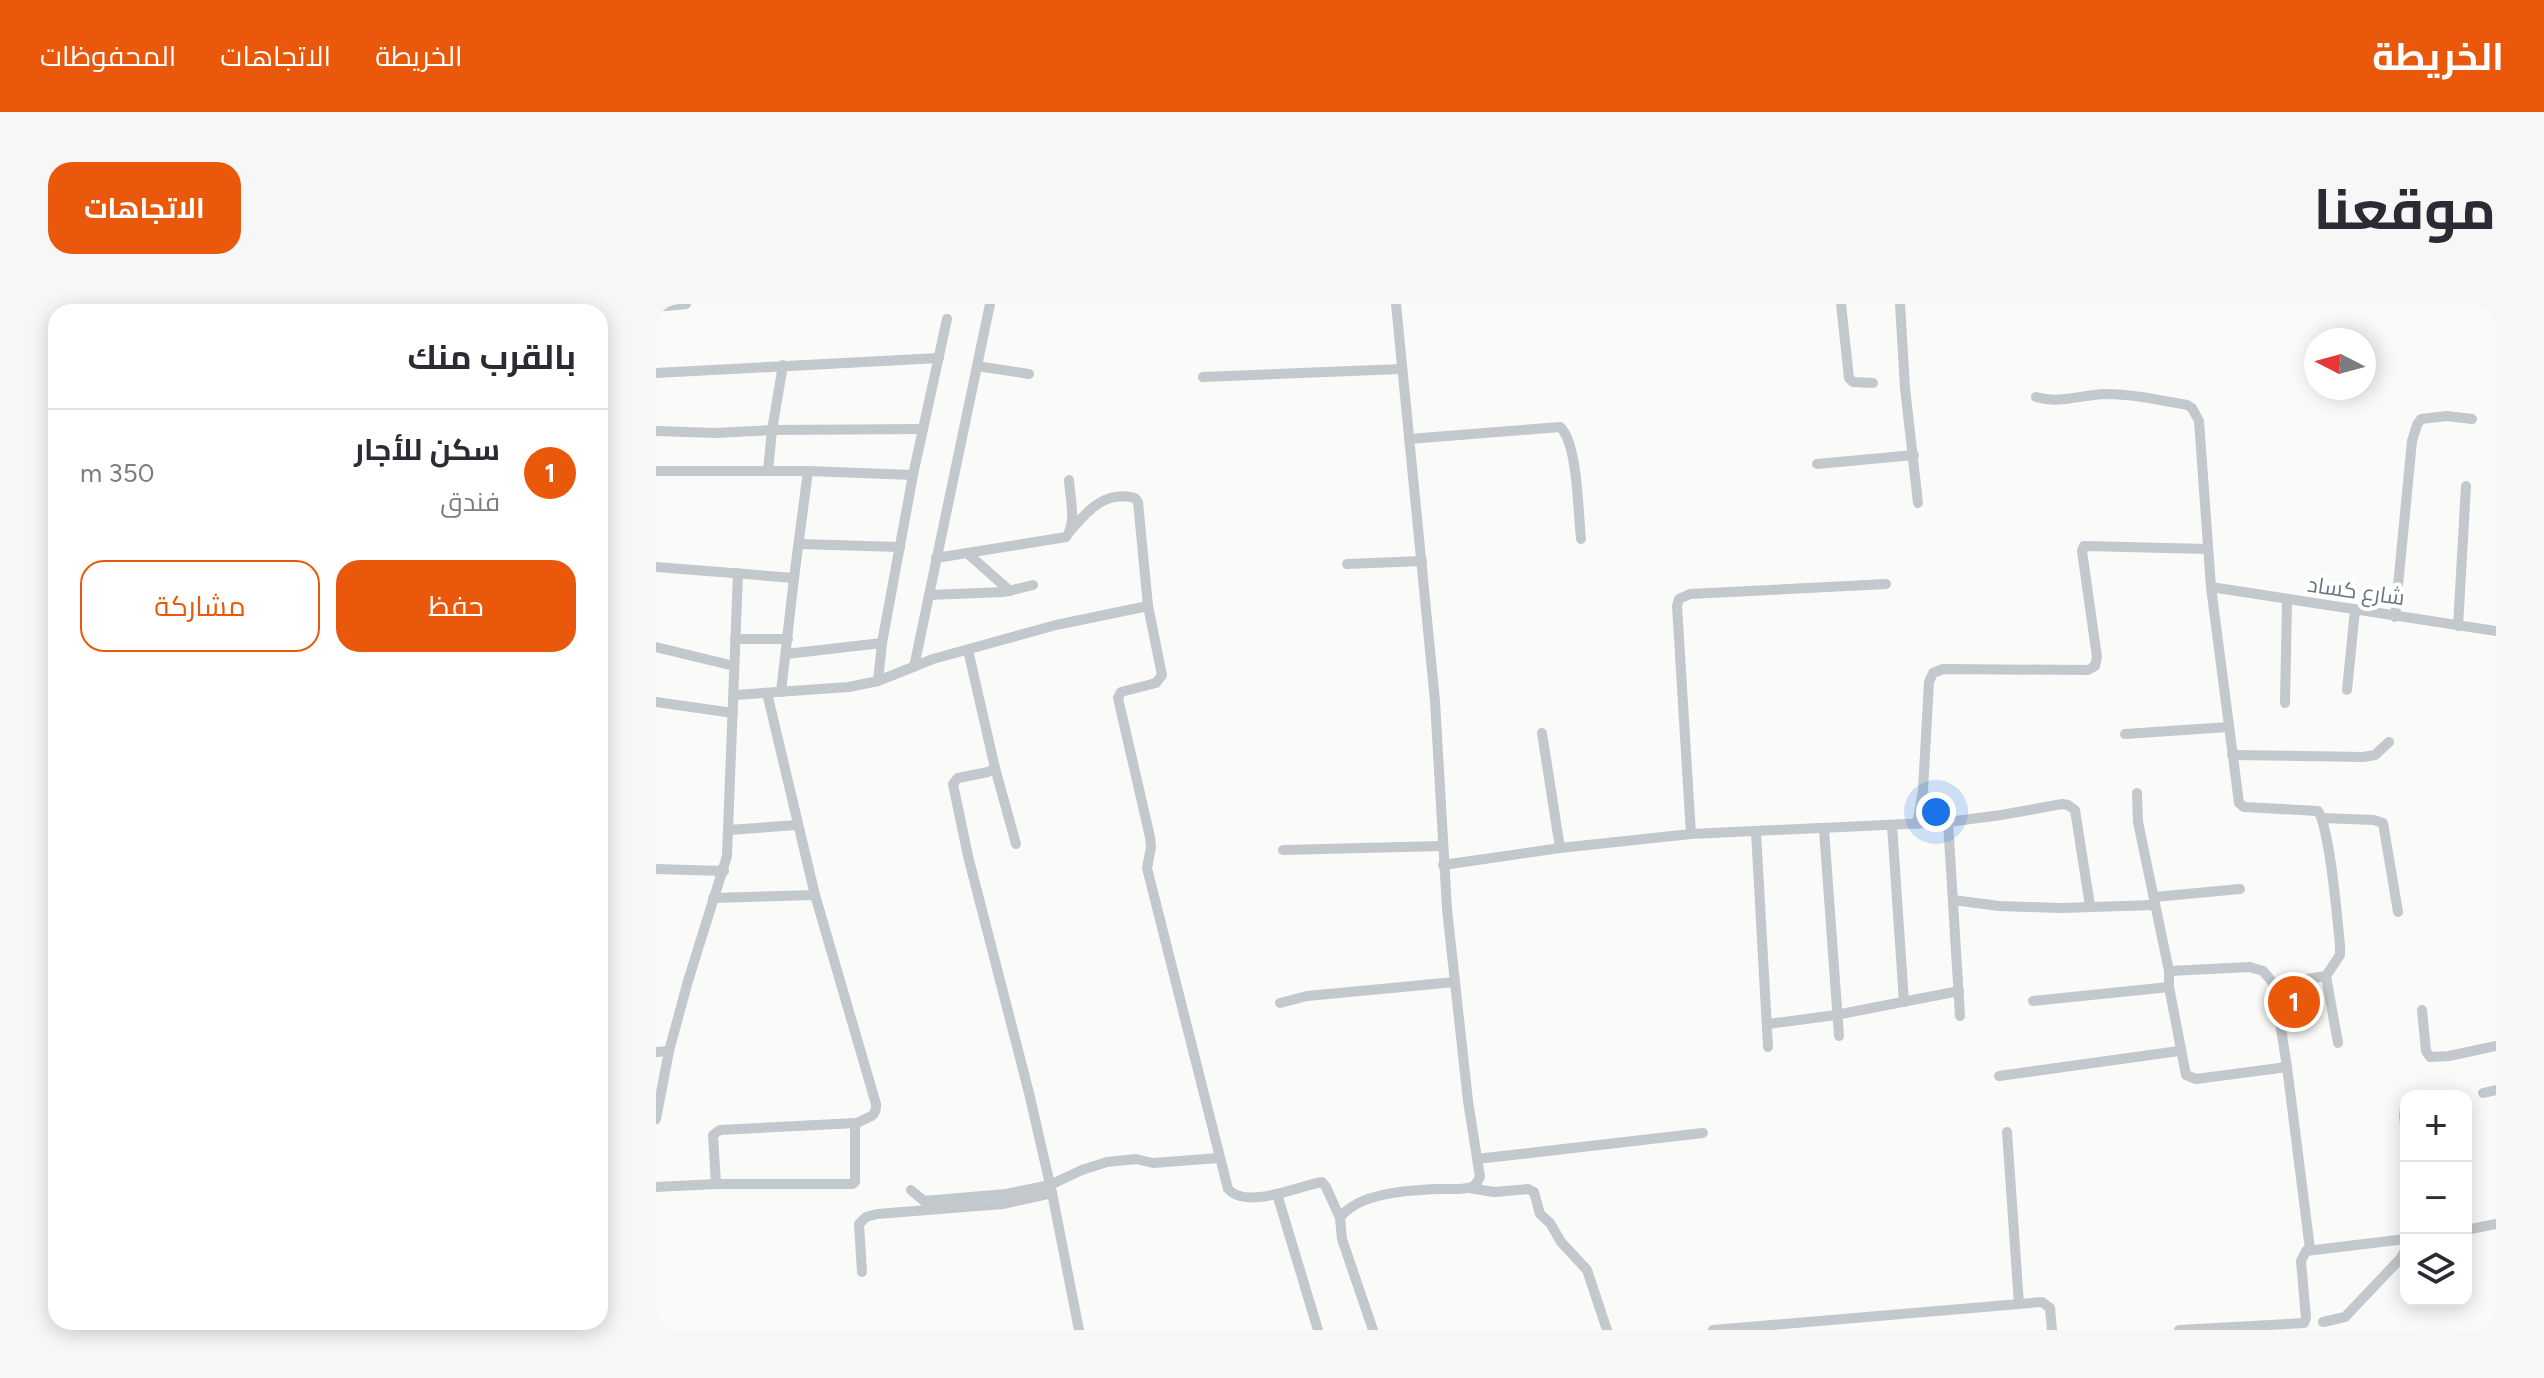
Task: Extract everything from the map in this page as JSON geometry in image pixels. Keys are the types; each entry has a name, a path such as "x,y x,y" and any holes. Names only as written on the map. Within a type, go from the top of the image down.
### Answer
{"street":[{"path":"656,307 686,304"},
{"path":"914,667 990,304"},
{"path":"1396,304 1435,701 1443,865 1468,1101 1480,1177 1469,1188"},
{"path":"1841,304 1849,378 1853,382 1873,383"},
{"path":"1900,304 1905,388 1918,503"},
{"path":"878,681 882,643 913,475 947,319"},
{"path":"656,373 939,358"},
{"path":"768,471 783,365"},
{"path":"977,366 1029,374"},
{"path":"1203,377 1401,369"},
{"path":"2036,397 2050,401 2108,394 2181,404 2192,408 2199,421 2211,587 2237,794 2242,806 2314,810 2319,811 2322,818 2340,945 2340,955 2326,976 2338,1043"},
{"path":"2395,617 2412,441 2417,425 2421,419 2447,416 2472,419"},
{"path":"1409,439 1560,427 1566,435 1573,459 1581,539"},
{"path":"656,431 715,433 923,429"},
{"path":"1817,464 1914,455"},
{"path":"656,471 913,475"},
{"path":"781,692 808,471"},
{"path":"1069,480 1071,530"},
{"path":"2458,626 2466,486"},
{"path":"936,558 1060,539 1068,535 1102,500 1120,495 1135,498 1139,509 1148,606 1161,678 1152,685 1121,692 1118,698 1150,837 1147,868 1219,1158 1232,1193 1247,1196 1277,1194 1323,1182 1340,1218 1342,1239 1373,1330"},
{"path":"799,544 900,547"},
{"path":"1917,824 1923,790 1929,682 1933,673 1943,669 2088,670 2095,666 2097,657 2082,551 2084,546 2208,549"},
{"path":"967,553 1010,591"},
{"path":"1347,564 1422,561"},
{"path":"656,567 794,578"},
{"path":"656,1119 669,1051 713,898 724,871 729,830 738,573"},
{"path":"1691,834 1679,599 1690,594 1886,584"},
{"path":"929,595 970,595 1033,585"},
{"name":"شارع كساد","path":"2211,587 2496,631"},
{"path":"2285,703 2287,601"},
{"path":"734,695 829,691 878,681 968,650 1056,625 1148,606"},
{"path":"2347,690 2355,610"},
{"path":"735,639 788,639"},
{"path":"786,654 882,643"},
{"path":"656,647 734,666"},
{"path":"968,650 1016,844"},
{"path":"716,1184 713,1135 720,1130 856,1123 874,1115 876,1104 815,895 767,693"},
{"path":"656,702 733,713"},
{"path":"2125,734 2228,727"},
{"path":"1542,733 1560,848"},
{"path":"2232,755 2363,757 2375,755 2389,742"},
{"path":"995,768 958,778 953,784 968,856 1029,1093 1079,1330"},
{"path":"2137,793 2138,822 2169,971 2179,1051 2186,1075 2196,1079 2287,1067"},
{"path":"1443,865 1691,834 1948,822 2055,804 2072,807 2077,818 2090,906"},
{"path":"2322,818 2383,823 2398,912"},
{"path":"1948,822 1960,1016"},
{"path":"729,830 797,825"},
{"path":"1892,825 1904,1002"},
{"path":"1824,829 1839,1036"},
{"path":"1756,832 1768,1047"},
{"path":"1283,850 1442,846"},
{"path":"656,869 724,871"},
{"path":"1953,900 2060,908 2154,901 2240,889"},
{"path":"713,898 815,895"},
{"path":"2169,971 2215,967 2259,968 2274,984 2310,1249"},
{"path":"2274,984 2326,976"},
{"path":"1280,1003 1307,996 1455,982"},
{"path":"2033,1001 2169,987"},
{"path":"1768,1024 1836,1015 1959,991"},
{"path":"2422,1010 2426,1051 2430,1057 2496,1046"},
{"path":"656,1052 669,1051"},
{"path":"1999,1076 2179,1051"},
{"path":"2483,1093 2496,1090"},
{"path":"656,1187 852,1184 857,1172 856,1123"},
{"path":"2007,1132 2019,1304"},
{"path":"1477,1159 1703,1133"},
{"path":"862,1272 859,1224 866,1217 888,1212 1003,1204 1051,1189 1082,1170 1107,1162 1136,1159 1153,1163 1219,1158"},
{"path":"1340,1218 1355,1205 1414,1190 1469,1188 1494,1192 1523,1189 1534,1192 1540,1214 1587,1270 1607,1330"},
{"path":"911,1190 920,1199 929,1201 1051,1189"},
{"path":"1277,1194 1318,1330"},
{"path":"2472,1229 2496,1224"},
{"path":"2179,1330 2306,1322 2302,1255 2310,1249 2400,1240"},
{"path":"2323,1322 2345,1317 2400,1259"},
{"path":"1713,1330 2042,1302 2048,1305 2051,1312 2052,1330"},
{"path":"1895,1315 1897,1330"}],"place":[{"name":"سكن للأجار","path":"2294,1002"}]}
